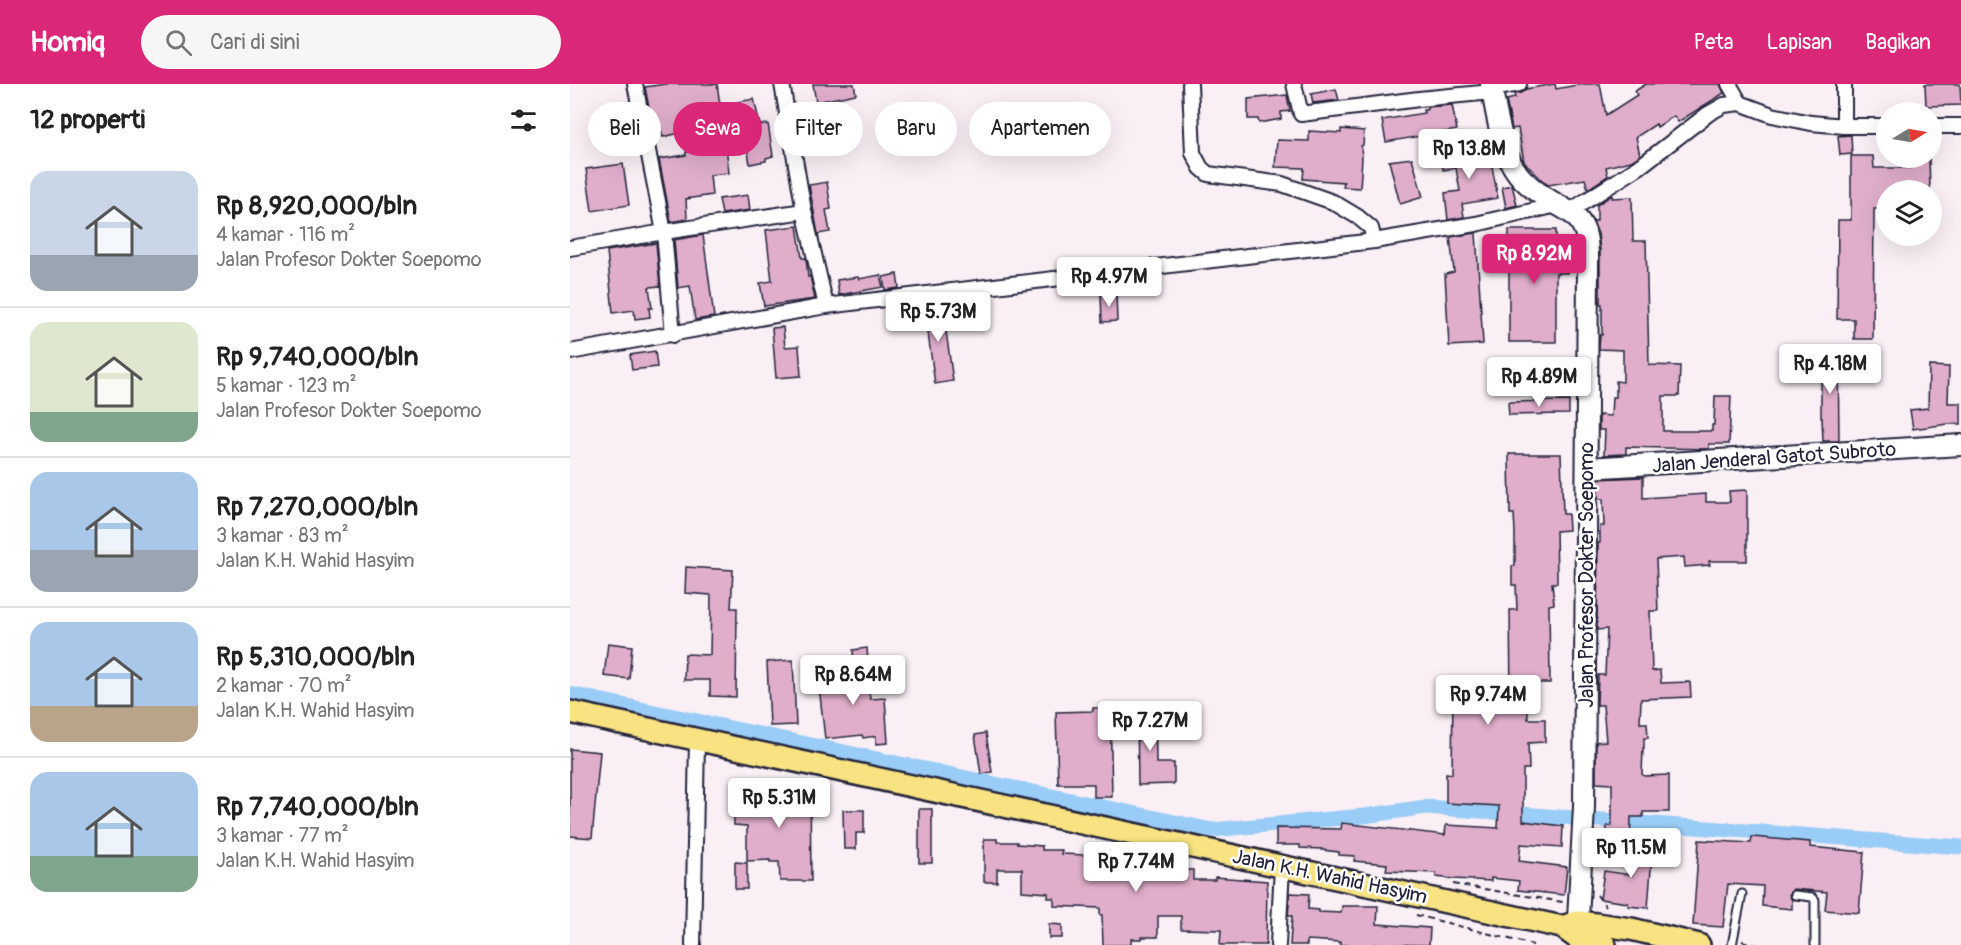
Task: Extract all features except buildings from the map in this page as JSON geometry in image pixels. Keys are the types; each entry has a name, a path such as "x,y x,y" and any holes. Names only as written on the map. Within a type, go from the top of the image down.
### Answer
{"main road":[{"name":"Jalan Profesor Dokter Soepomo","path":"1492,88 1504,147 1515,171 1529,184 1564,208 1582,225 1587,238 1584,807 1573,933"},
{"name":"Jalan Jenderal Gatot Subroto","path":"1587,468 1961,445"},
{"name":"Jalan K.H. Wahid Hasyim","path":"570,712 1282,866 1573,933"},
{"path":"1573,933 1631,929 1699,945"},
{"path":"1573,933 1605,945"}],"street":[{"path":"635,84 664,232 673,334"},
{"path":"782,84 804,211 826,306"},
{"path":"1190,84 1193,153 1201,168 1208,174 1282,184 1334,202 1371,228 1374,241"},
{"path":"1294,84 1301,114 1519,84"},
{"path":"1416,84 1419,99"},
{"path":"1729,84 1740,103"},
{"path":"1844,84 1844,126"},
{"path":"570,352 826,306 1374,241 1564,208 1639,167 1708,114 1724,105 1740,103 1772,116 1844,126 1876,126"},
{"path":"1942,126 1961,126"},
{"path":"570,248 804,211"},
{"path":"693,945 697,741"},
{"path":"1278,945 1282,866"}],"lane":[{"path":"1732,945 1742,894"},
{"path":"1794,895 1812,897 1815,900 1815,945"}],"waterway":[{"path":"570,694 1212,830 1364,816 1426,807 1961,847"}]}
